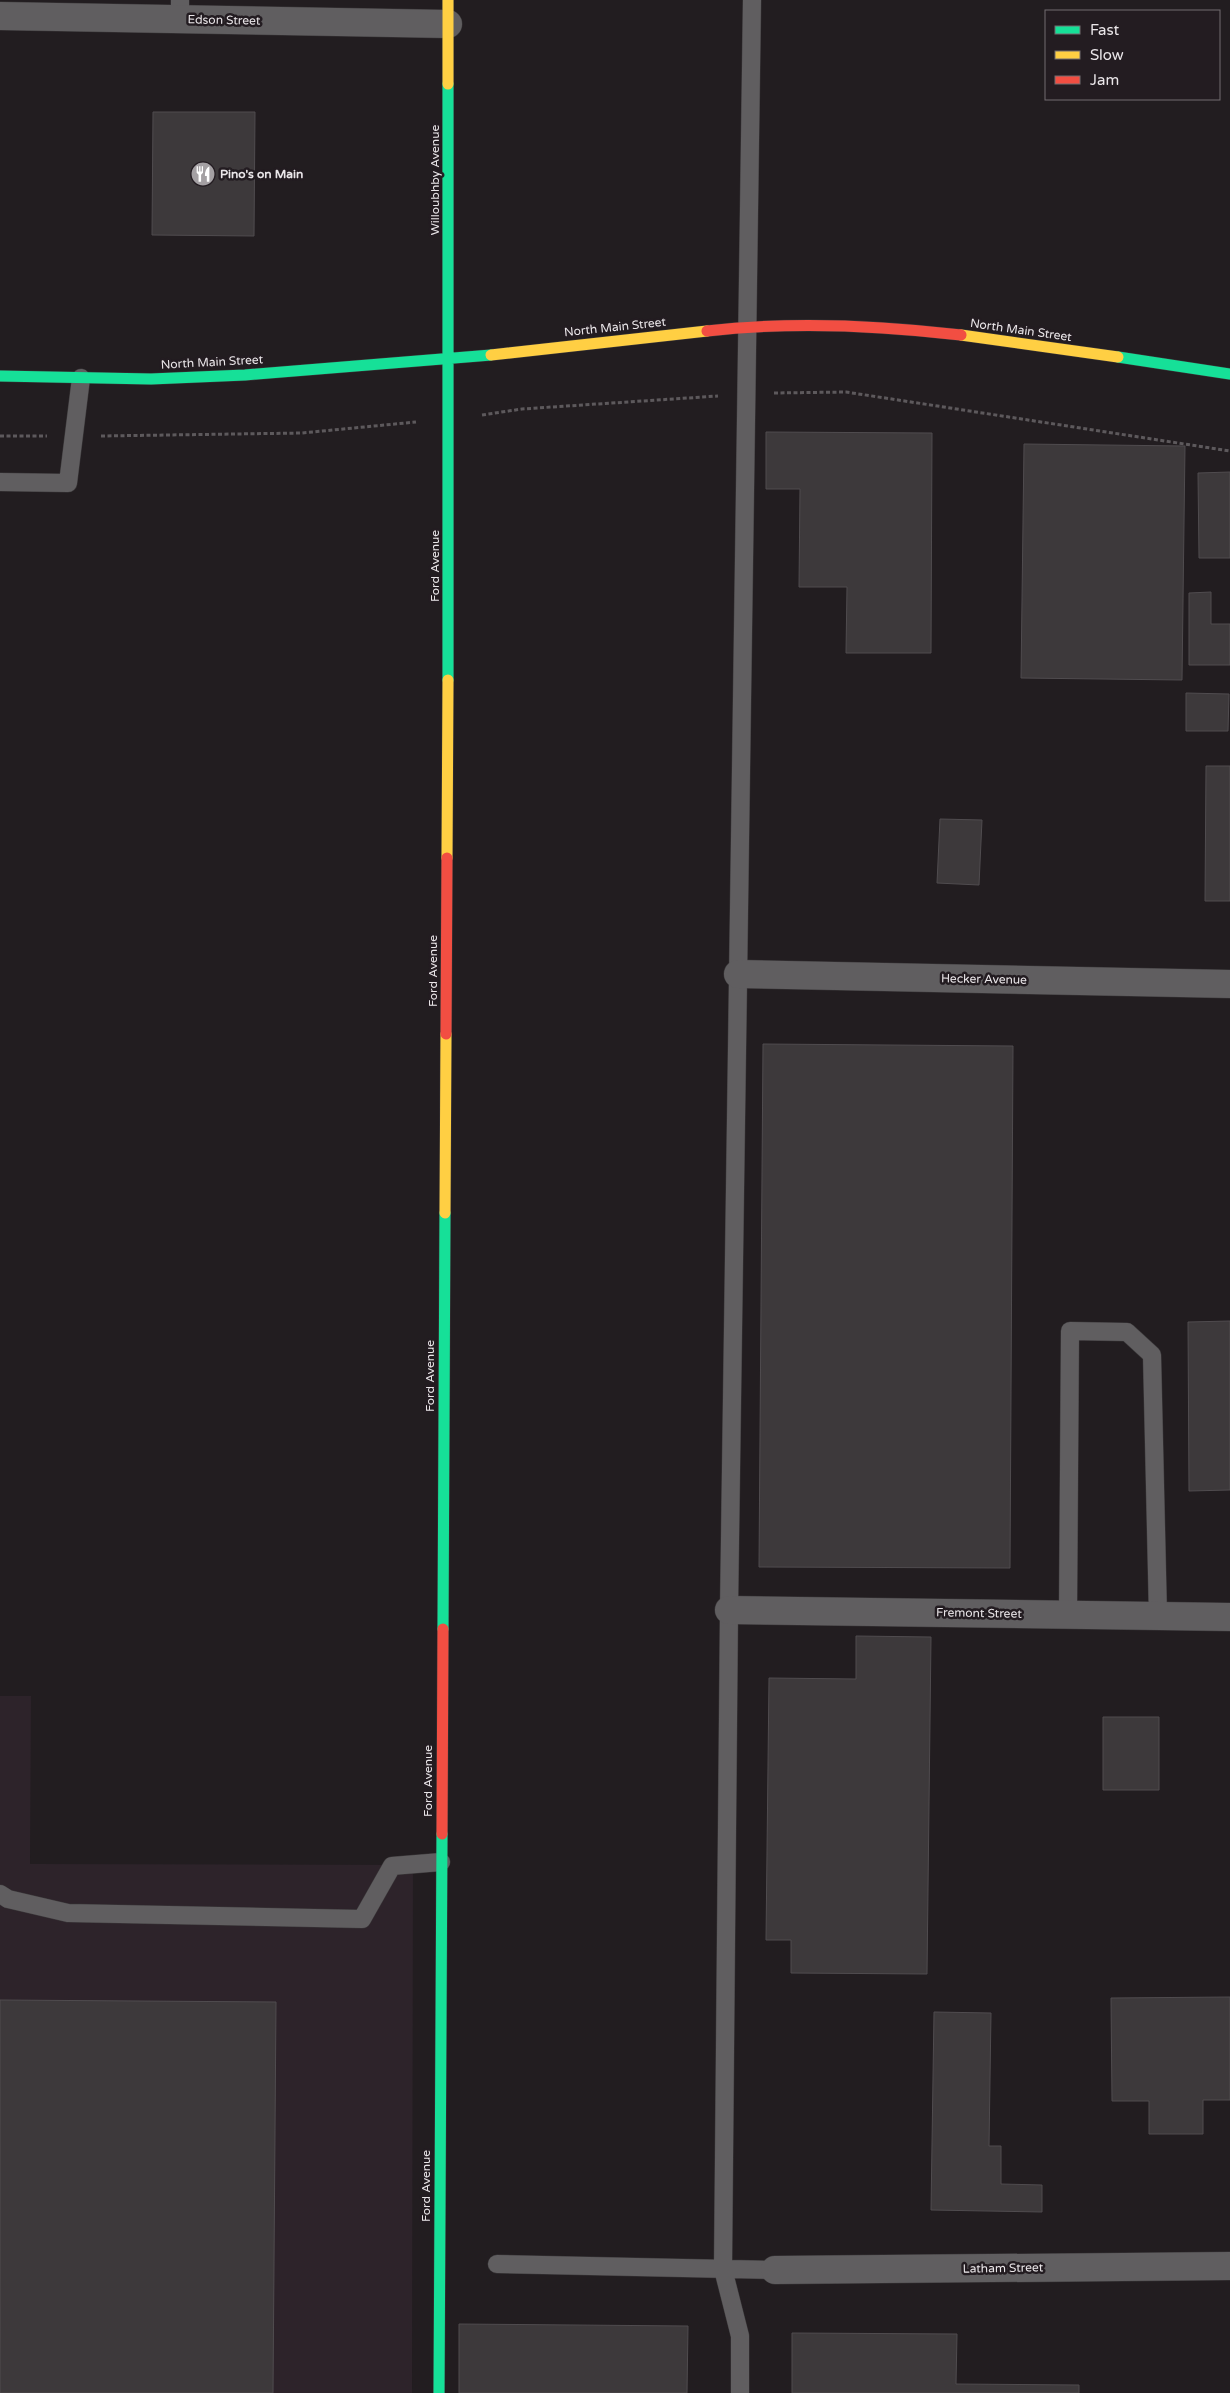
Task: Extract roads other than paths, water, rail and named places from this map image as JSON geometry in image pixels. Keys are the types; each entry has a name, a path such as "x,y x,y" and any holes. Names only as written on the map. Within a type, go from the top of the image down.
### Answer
{"street":[{"name":"Edson Street","path":"0,16 180,10 448,12"},
{"name":"Willoubhby Avenue","path":"448,12 450,360"},
{"name":"North Main Street","path":"0,376 151,379 236,375 450,360 749,326 795,323 924,331 1230,374"},
{"name":"Ford Avenue","path":"438,2393 450,360"},
{"name":"Hecker Avenue","path":"738,974 1230,984"},
{"name":"Fremont Street","path":"729,1610 1230,1617"},
{"name":"Latham Street","path":"775,2270 1230,2266"}],"lane":[{"path":"740,2393 740,2336 724,2269 729,1610 749,326 752,0"},
{"path":"0,482 68,483 80,378"},
{"path":"1068,1614 1070,1331 1126,1332 1152,1355 1158,1616"},
{"path":"0,1894 8,1899 68,1912 362,1919 392,1866 441,1862"},
{"path":"497,2264 775,2270"}],"place":[{"name":"Pino's on Main","path":"203,174"}]}
